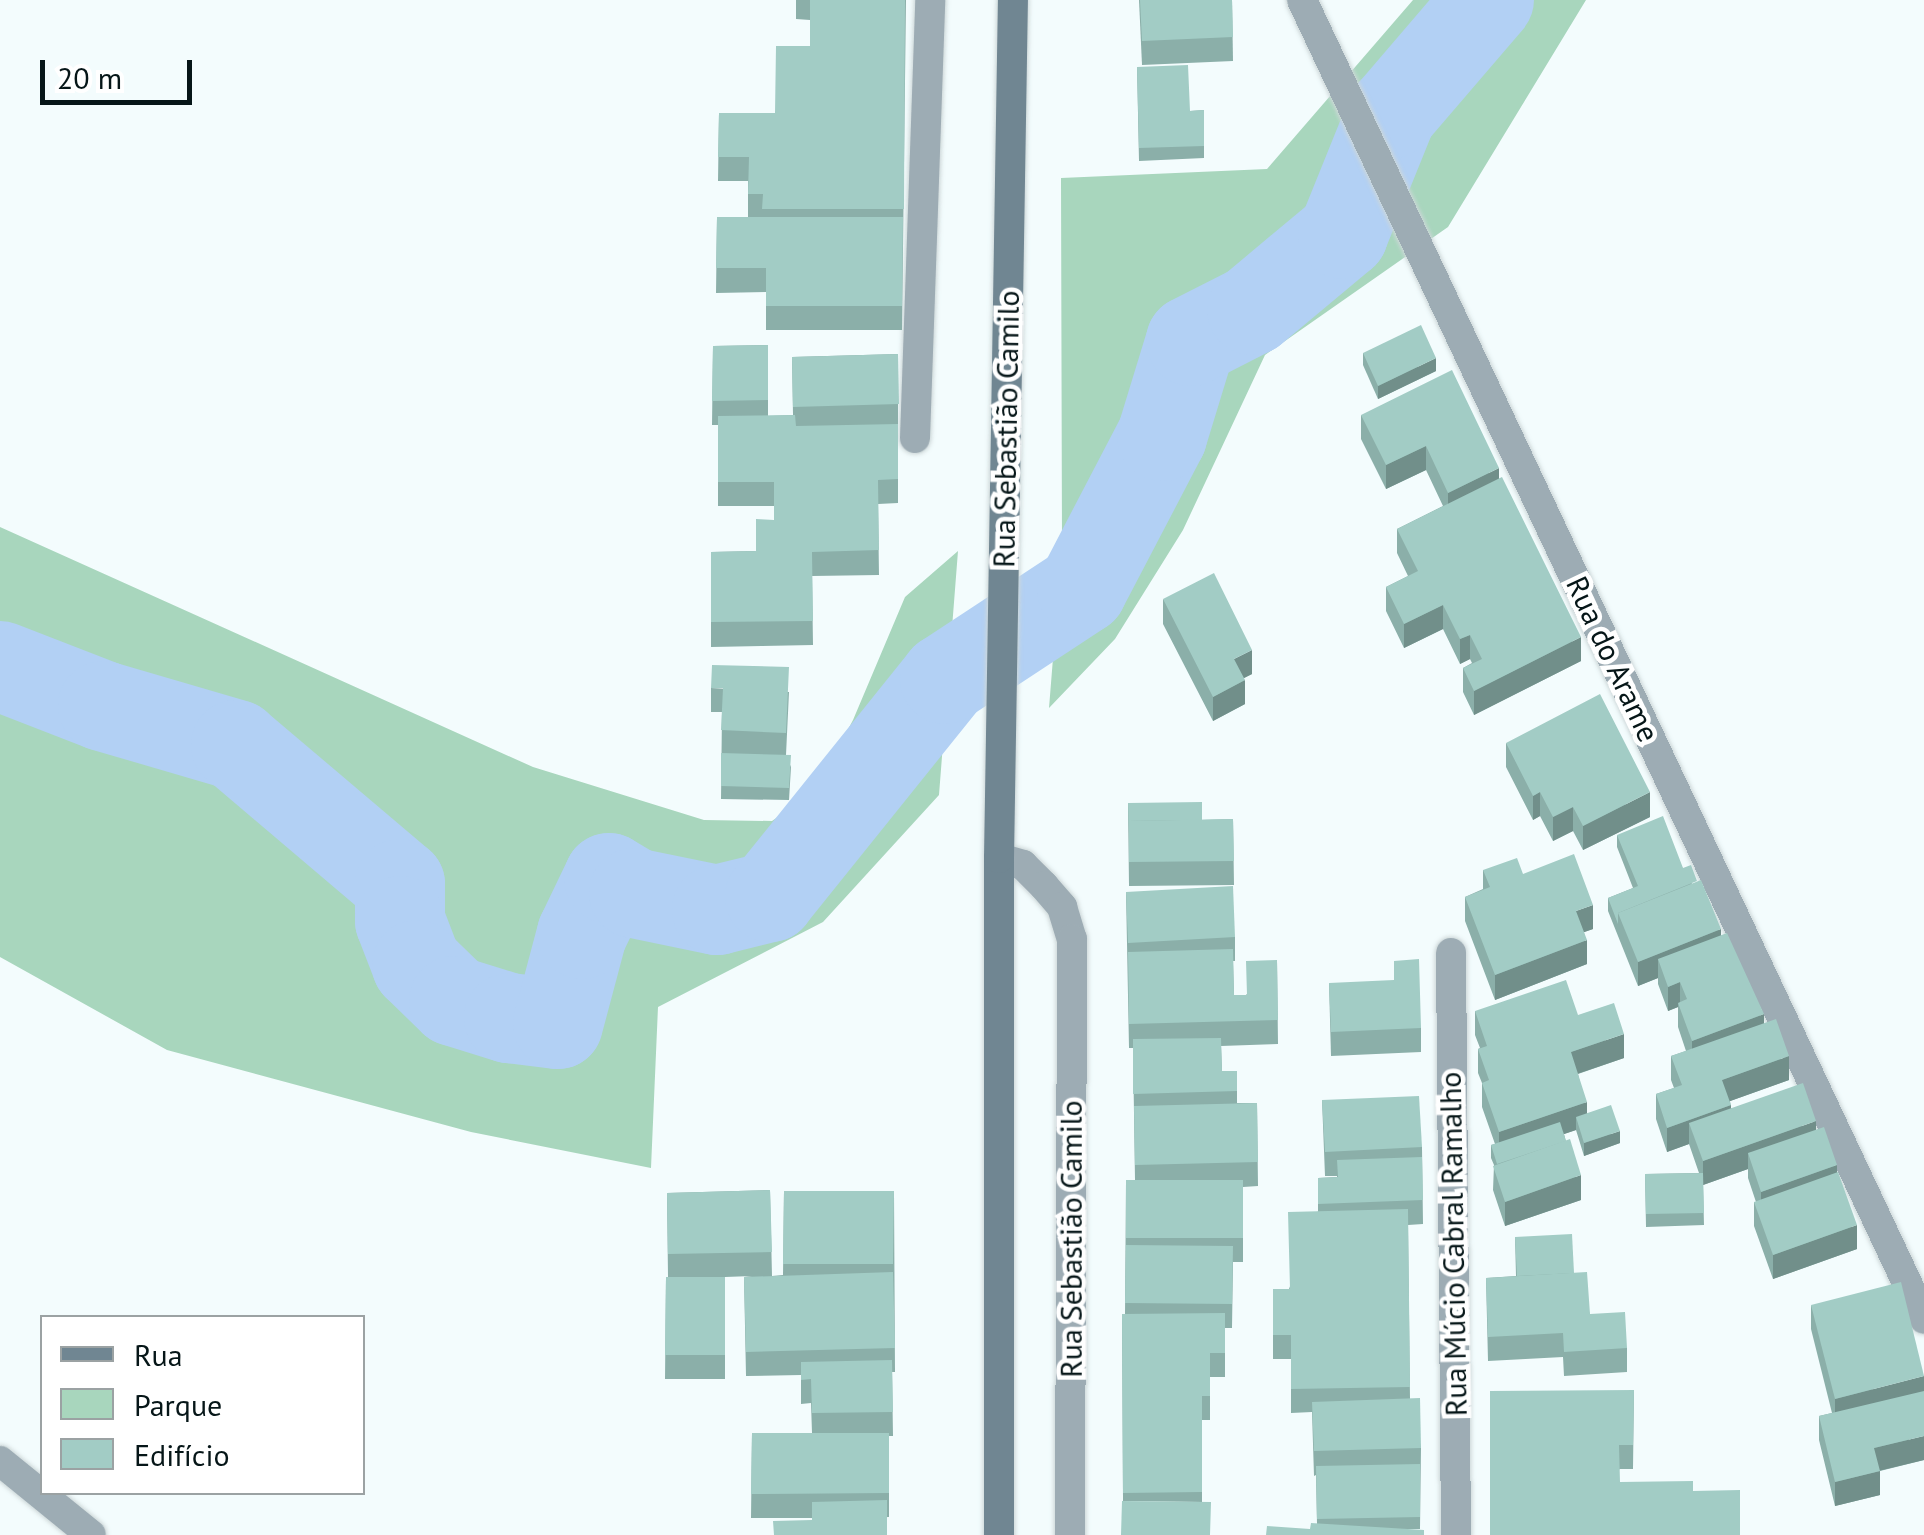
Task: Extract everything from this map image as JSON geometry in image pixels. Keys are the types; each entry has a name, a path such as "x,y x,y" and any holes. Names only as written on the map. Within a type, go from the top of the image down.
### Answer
{"main road":[{"name":"Rua Sebastião Camilo","path":"999,1535 999,858 1013,0"}],"street":[{"path":"915,438 930,0"},
{"name":"Rua do Arame","path":"1302,0 1924,1319"},
{"name":"Rua Sebastião Camilo","path":"999,858 1023,864 1044,886 1062,907 1072,939 1070,1535"},
{"name":"Rua Múcio Cabral Ramalho","path":"1450,953 1456,1535"},
{"path":"0,1461 40,1494"},
{"path":"42,1495 91,1535"}],"green space":[{"path":"1413,0 1586,0 1448,227 1265,355 1183,530 1115,639 1049,708 1062,546 1061,178 1267,169"},
{"path":"0,527 533,767 704,820 772,821 816,790 853,720 905,597 958,551 939,795 823,922 658,1007 651,1168 471,1132 167,1050 0,957"}],"building":[{"path":"810,0 905,0 904,209 762,209 763,194 748,194 749,157 718,157 719,113 775,113 776,46 810,46"},
{"path":"1140,0 1232,0 1233,37 1142,41"},
{"path":"1188,65 1190,111 1204,110 1204,146 1139,148 1137,67"},
{"path":"717,217 903,217 902,306 766,306 766,268 716,268"},
{"path":"1421,325 1436,358 1378,386 1363,353"},
{"path":"768,345 768,400 712,401 713,346"},
{"path":"898,354 899,404 793,407 792,357"},
{"path":"1452,370 1499,468 1448,493 1426,446 1386,465 1361,415"},
{"path":"795,415 796,426 898,424 898,479 878,480 879,550 812,552 813,621 711,622 711,552 756,551 756,519 774,520 774,482 718,482 718,416"},
{"path":"1502,477 1581,637 1474,691 1463,668 1482,659 1470,635 1460,639 1443,605 1404,624 1386,587 1418,571 1397,529"},
{"path":"1214,573 1252,650 1234,659 1245,680 1213,697 1163,599"},
{"path":"712,665 789,667 786,733 721,730 723,688 711,688"},
{"path":"1600,694 1650,792 1583,826 1573,807 1553,817 1540,792 1533,796 1506,743"},
{"path":"721,753 791,755 789,788 721,786"},
{"path":"1202,802 1202,820 1129,821 1129,833 1128,803"},
{"path":"1663,816 1683,868 1691,865 1697,881 1618,913 1618,924 1608,898 1638,886 1617,835"},
{"path":"1233,819 1234,861 1129,862 1129,821"},
{"path":"1574,854 1593,905 1576,911 1587,940 1495,975 1465,897 1490,887 1483,870 1517,858 1523,874"},
{"path":"1701,880 1721,929 1638,962 1618,913"},
{"path":"1233,886 1235,937 1128,943 1126,892"},
{"path":"1727,933 1764,1014 1692,1041 1678,1003 1687,999 1680,982 1668,987 1658,959"},
{"path":"1233,949 1234,995 1247,995 1246,961 1277,960 1278,1020 1129,1024 1128,952"},
{"path":"1419,959 1421,1028 1331,1032 1329,983 1394,980 1394,961"},
{"path":"1566,980 1578,1015 1614,1003 1624,1034 1571,1052 1587,1102 1499,1132 1482,1083 1489,1080 1478,1049 1487,1046 1475,1011"},
{"path":"1776,1019 1789,1056 1722,1080 1731,1105 1667,1128 1656,1094 1682,1085 1671,1056"},
{"path":"1221,1038 1222,1071 1237,1071 1237,1091 1133,1094 1133,1039"},
{"path":"1803,1083 1816,1121 1703,1161 1689,1123"},
{"path":"1419,1096 1422,1147 1325,1152 1322,1100"},
{"path":"1257,1103 1258,1162 1135,1165 1134,1106"},
{"path":"1611,1105 1620,1131 1584,1143 1576,1117"},
{"path":"1560,1122 1566,1141 1497,1164 1491,1145"},
{"path":"1824,1127 1837,1165 1761,1192 1748,1153"},
{"path":"1570,1139 1581,1175 1505,1202 1493,1166"},
{"path":"1422,1157 1423,1200 1318,1204 1318,1178 1338,1177 1337,1160"},
{"path":"1838,1172 1857,1225 1773,1255 1754,1202"},
{"path":"1703,1173 1704,1213 1646,1214 1645,1174"},
{"path":"1126,1180 1243,1180 1243,1238 1126,1238"},
{"path":"770,1190 772,1252 668,1254 667,1193"},
{"path":"784,1191 894,1191 893,1264 783,1264"},
{"path":"1408,1209 1410,1387 1291,1389 1291,1335 1273,1335 1273,1289 1290,1289 1288,1212"},
{"path":"1572,1234 1574,1273 1517,1276 1515,1237"},
{"path":"1126,1245 1233,1246 1232,1304 1125,1303"},
{"path":"893,1272 895,1348 746,1352 744,1277"},
{"path":"1587,1272 1590,1314 1625,1312 1627,1348 1564,1352 1563,1333 1488,1337 1486,1278"},
{"path":"666,1277 725,1277 725,1355 665,1355"},
{"path":"1901,1282 1924,1376 1835,1399 1811,1305"},
{"path":"1225,1313 1225,1353 1210,1353 1210,1396 1202,1396 1202,1492 1123,1493 1122,1314"},
{"path":"892,1360 893,1412 812,1413 811,1379 801,1380 801,1362"},
{"path":"1634,1390 1633,1445 1619,1445 1620,1482 1693,1481 1693,1491 1740,1490 1740,1535 1490,1535 1490,1391"},
{"path":"1924,1391 1924,1436 1874,1448 1880,1471 1835,1482 1819,1416"},
{"path":"1420,1398 1421,1448 1314,1451 1312,1402"},
{"path":"752,1433 889,1433 889,1493 751,1494"},
{"path":"1420,1464 1420,1517 1317,1519 1316,1466"},
{"path":"887,1500 887,1535 774,1535 773,1521 812,1520 812,1502"},
{"path":"1122,1501 1211,1502 1210,1535 1121,1535"},
{"path":"1311,1523 1424,1530 1424,1535 1266,1535 1267,1526 1310,1529"}],"waterway":[{"path":"0,666 103,706 236,745 400,884 400,921 417,965 454,1001 509,1018 558,1024 582,934 609,878 634,893 717,910 770,897 945,679 1082,589 1162,436 1191,341 1252,310 1343,234 1392,113 1489,0"}]}
